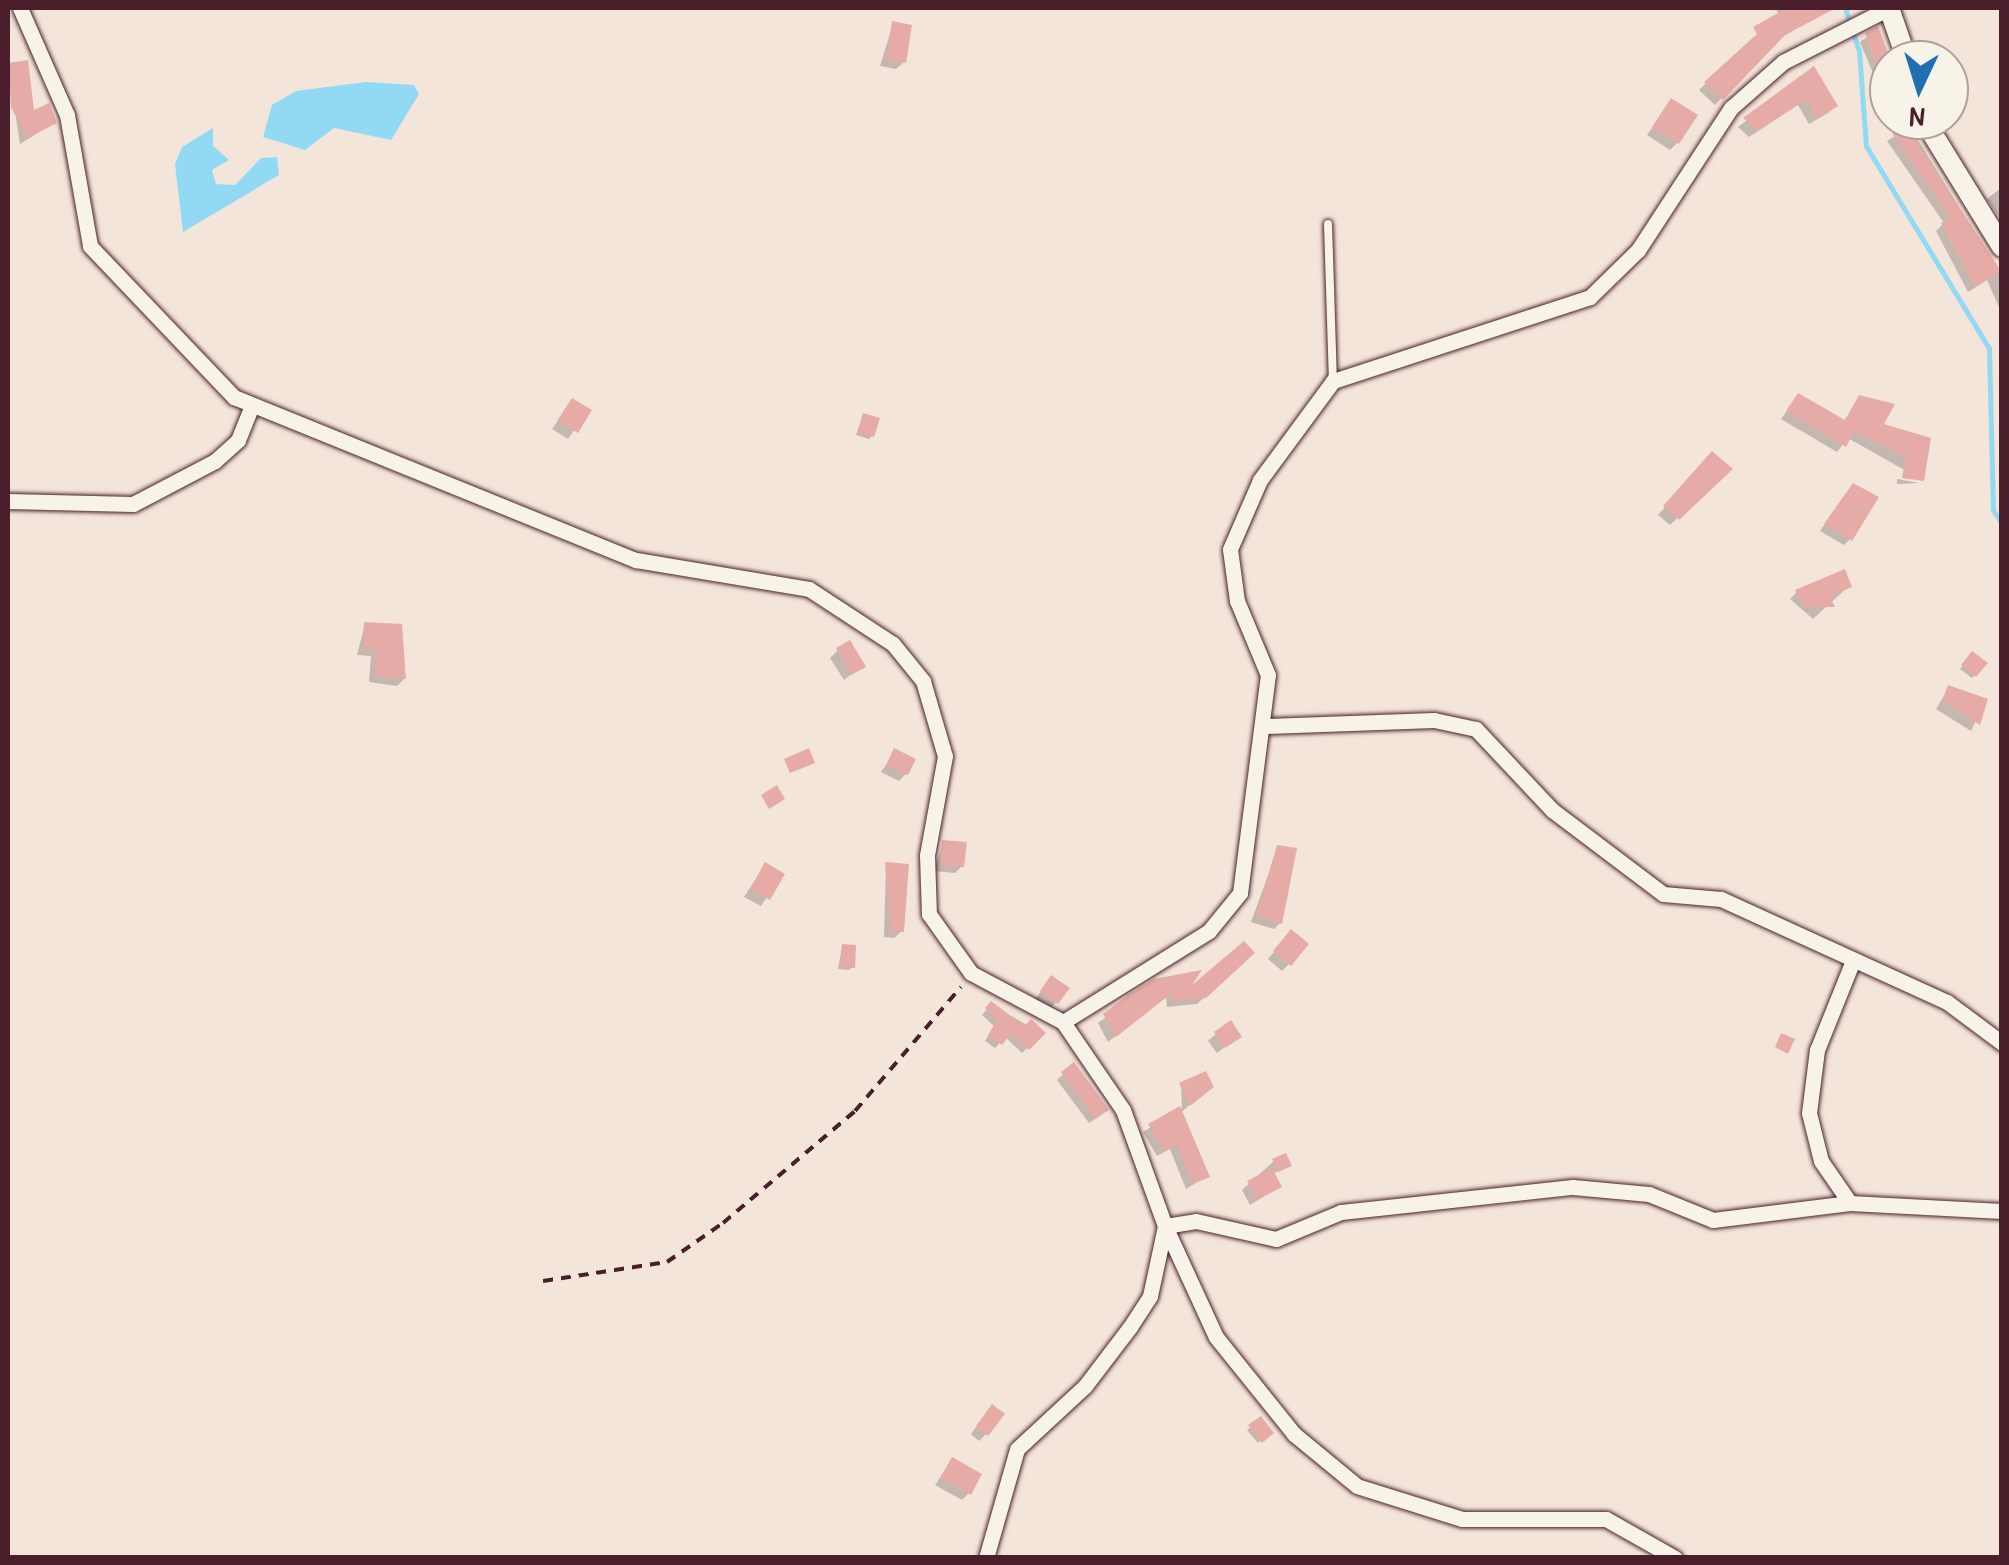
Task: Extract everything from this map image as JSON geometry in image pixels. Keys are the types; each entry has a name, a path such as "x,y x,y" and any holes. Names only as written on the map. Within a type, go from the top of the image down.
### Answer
{"street":[{"path":"20,8 68,115 85,229 100,263 251,408 303,420 636,560 776,578 861,617 923,681 936,720 944,788 924,884 929,914 971,974 1063,1022 1123,1110 1165,1226 1216,1337 1294,1434 1357,1486 1462,1518 1606,1519 1676,1558"},
{"path":"1063,1022 1228,913 1249,864 1267,726 1268,675 1238,602 1230,549 1260,480 1333,381 1590,297 1638,250 1731,108 1841,27 1858,19 1889,8 1900,40"},
{"path":"1936,140 2002,248"},
{"path":"8,501 132,504 215,461 238,440 251,408"},
{"path":"1267,726 1434,720 1476,729 1552,810 1663,894 1722,900 1852,964 1947,1002 2002,1042"},
{"path":"1850,1204 1820,1162 1809,1113 1816,1050 1852,964"},
{"path":"1165,1226 1196,1221 1276,1239 1341,1212 1573,1186 1649,1194 1714,1220 1850,1204 2002,1211"},
{"path":"986,1558 1016,1449 1085,1386 1130,1328 1150,1296 1165,1226"}],"lane":[{"path":"1328,224 1333,381"}],"path":[{"path":"543,1281 667,1262 723,1223 855,1111 971,974"}],"water":[{"path":"366,82 414,85 419,94 391,140 334,128 305,150 263,137 272,105 296,91"},
{"path":"213,128 213,146 229,160 212,170 216,184 235,185 261,158 277,157 279,175 183,232 175,164 182,147"}],"building":[{"path":"1787,8 1836,8 1785,35 1723,100 1704,82 1757,34 1753,27"},
{"path":"892,21 912,25 906,63 886,60"},
{"path":"1878,26 1883,40 1869,40 1869,45 1865,33"},
{"path":"28,60 34,110 49,103 57,123 27,138 11,107 8,63"},
{"path":"1814,66 1838,106 1817,119 1806,99 1758,131 1743,118"},
{"path":"1671,98 1698,115 1679,144 1652,127"},
{"path":"1897,140 1915,140 2001,271 1975,287 1941,223 1950,217"},
{"path":"1798,393 1845,420 1859,395 1895,404 1884,424 1931,438 1924,481 1902,478 1906,457 1854,431 1846,447 1786,411"},
{"path":"572,398 592,410 578,433 557,421"},
{"path":"863,413 880,418 874,437 857,433"},
{"path":"1712,451 1733,469 1679,520 1663,506"},
{"path":"1853,483 1879,497 1852,541 1824,524"},
{"path":"1845,569 1852,587 1830,596 1835,607 1803,607 1795,590"},
{"path":"364,622 402,624 406,679 374,676 377,649 363,649"},
{"path":"850,640 866,667 851,675 836,648"},
{"path":"1972,651 1988,663 1976,677 1961,665"},
{"path":"1948,685 1988,699 1980,725 1942,701"},
{"path":"809,748 815,763 790,773 784,759"},
{"path":"894,748 916,759 908,775 886,765"},
{"path":"777,785 785,799 769,809 761,795"},
{"path":"942,840 967,842 964,867 940,865"},
{"path":"1277,845 1297,848 1282,924 1256,916"},
{"path":"765,862 785,874 770,900 750,889"},
{"path":"885,862 909,864 904,932 891,931"},
{"path":"1291,929 1309,944 1291,966 1273,951"},
{"path":"1244,941 1255,953 1206,998 1172,1001 1172,993 1116,1037 1103,1014 1128,995 1154,979 1202,970 1192,985"},
{"path":"842,944 856,945 855,968 840,967"},
{"path":"1051,975 1070,988 1058,1004 1040,991"},
{"path":"991,1001 1024,1026 1031,1019 1046,1033 1029,1050 1011,1033 1002,1045 988,1035 997,1020 985,1008"},
{"path":"1231,1020 1242,1037 1225,1048 1214,1032"},
{"path":"1781,1033 1795,1039 1788,1054 1775,1047"},
{"path":"1074,1062 1109,1110 1095,1119 1061,1072"},
{"path":"1206,1071 1214,1087 1190,1106 1179,1083"},
{"path":"1180,1106 1210,1177 1193,1184 1177,1144 1164,1151 1148,1124"},
{"path":"1286,1153 1292,1166 1278,1172 1272,1159"},
{"path":"1272,1168 1282,1187 1257,1200 1247,1181"},
{"path":"992,1404 1005,1414 988,1436 976,1426"},
{"path":"1261,1416 1274,1433 1262,1443 1248,1425"},
{"path":"952,1457 982,1474 971,1495 940,1478"}],"waterway":[{"path":"1845,8 1859,51 1866,146 1989,348 1993,510 2002,524"}]}
